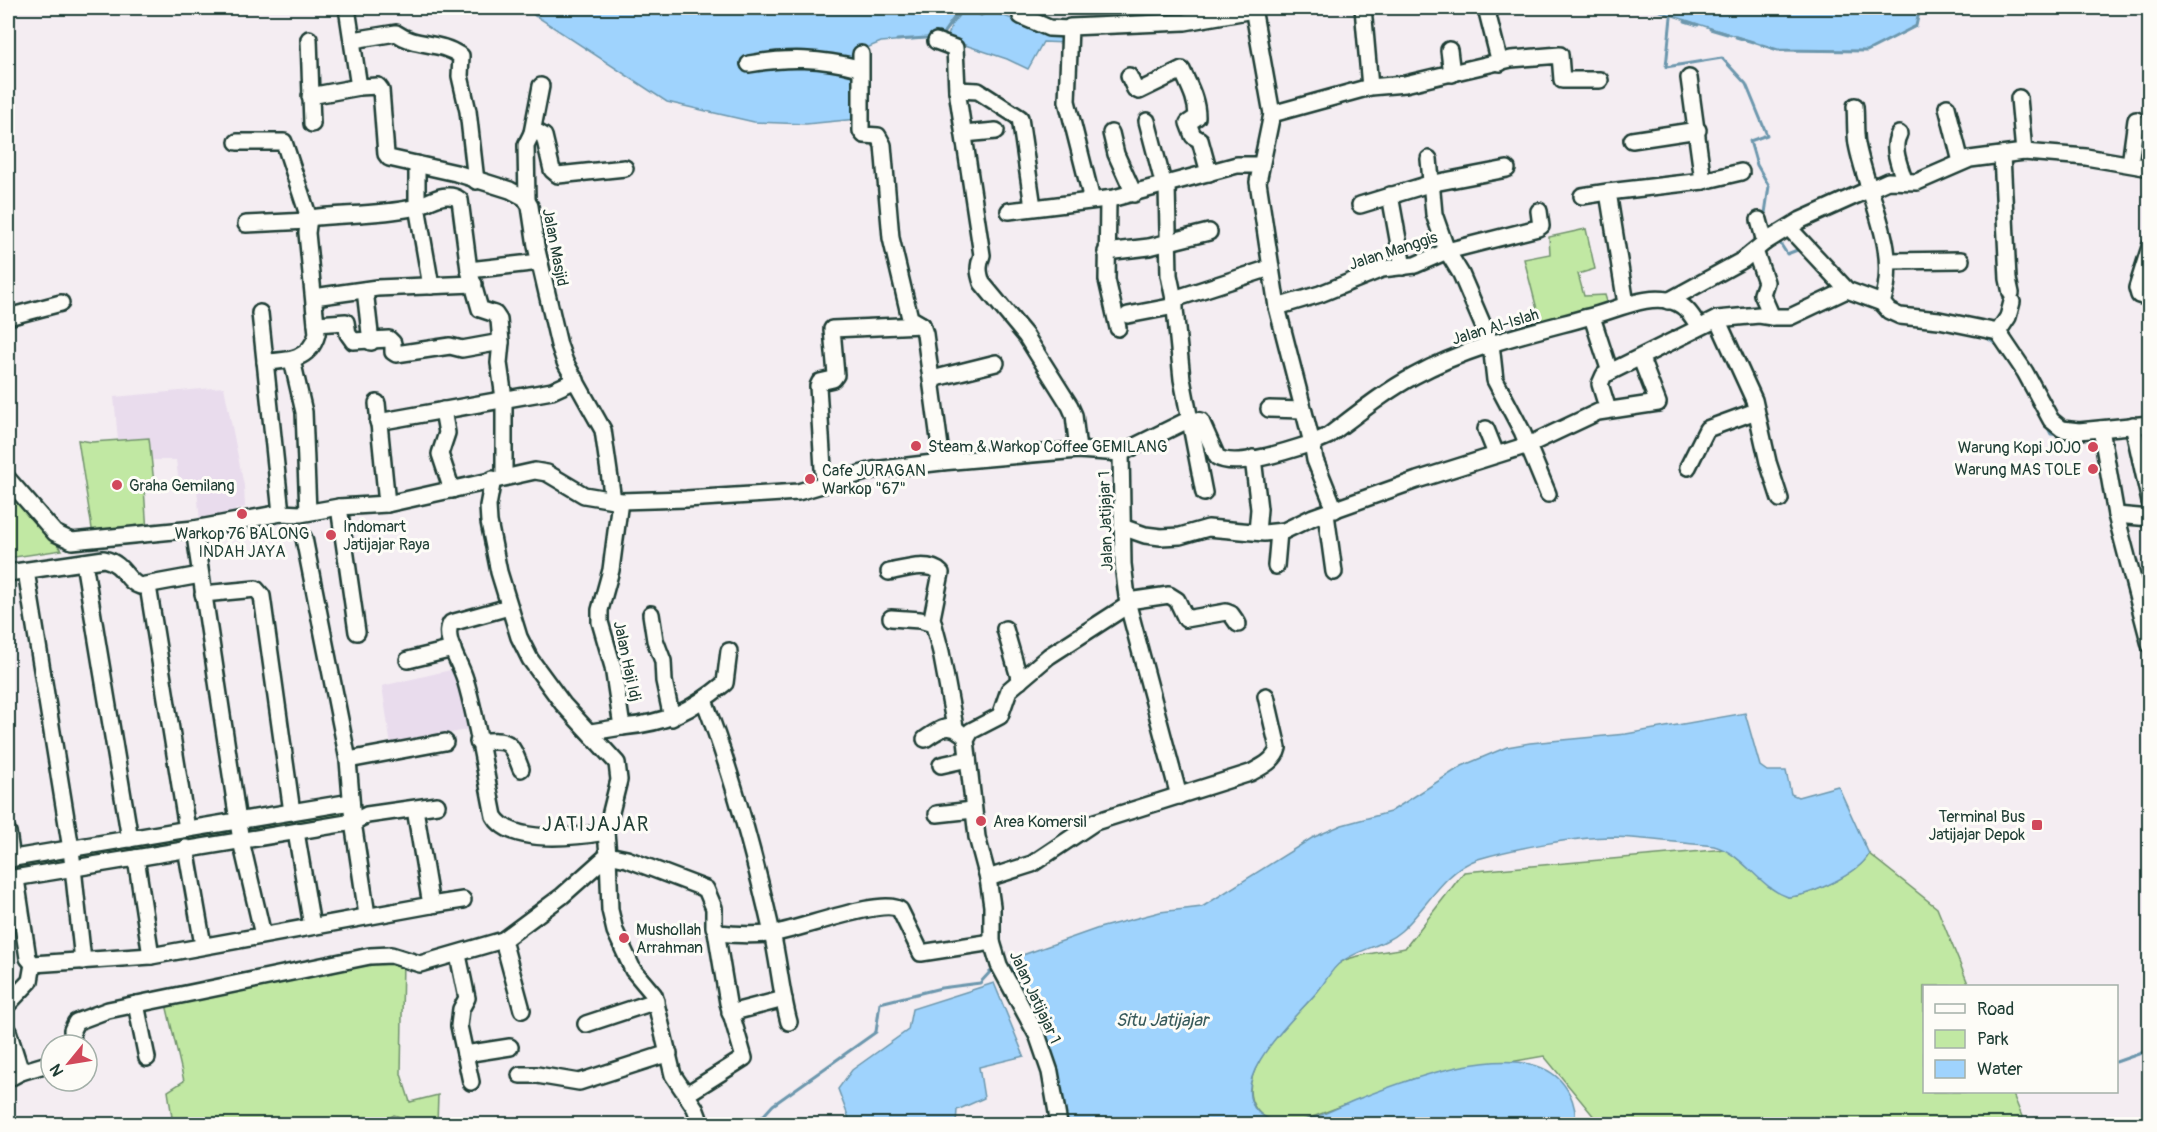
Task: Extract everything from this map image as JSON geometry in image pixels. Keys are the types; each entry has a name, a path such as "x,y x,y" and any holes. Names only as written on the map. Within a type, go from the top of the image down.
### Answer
{"street":[{"path":"310,96 359,87 347,8"},
{"path":"1363,8 1370,87"},
{"path":"1486,8 1500,63"},
{"path":"1021,16 1049,28 1069,29 1072,26 1185,22 1253,9 1272,114 1269,139 1260,165 1258,182 1270,268 1276,307 1330,512 1334,572"},
{"path":"1069,29 1071,52 1067,101 1092,200"},
{"path":"353,40 396,33 407,41 446,46 461,56 460,76 468,111 476,181"},
{"path":"309,39 312,124"},
{"path":"936,41 954,46 957,90 982,255 977,268 979,275 982,283 1026,336 1070,406 1074,415 1078,450"},
{"path":"1449,50 1452,74"},
{"path":"1272,114 1370,87 1405,84 1511,59 1560,55 1562,80 1600,80"},
{"path":"749,64 784,58 859,63 861,131 864,135 878,136 883,145 891,238 910,318 922,325 932,379 942,462"},
{"path":"1129,76 1135,89 1139,91 1182,70 1195,96 1197,111 1197,117 1188,123 1193,136 1200,140 1209,173"},
{"path":"1689,78 1698,130 1703,181"},
{"name":"Jalan Masjid","path":"359,87 378,86 381,90 386,154 394,160 417,164 519,193 527,201 533,214 540,262 565,363 603,430 617,500"},
{"path":"527,201 526,145 532,133 541,86"},
{"path":"957,90 978,91 1020,118 1032,207"},
{"path":"2019,98 2024,152"},
{"path":"1855,106 1857,143 1888,261 1888,287 1882,303"},
{"path":"1947,107 1961,162"},
{"path":"2130,164 2136,120"},
{"path":"1147,121 1165,186 1170,242 1169,275 1182,379 1204,493"},
{"path":"1632,141 1698,130"},
{"path":"964,134 996,131"},
{"path":"532,133 544,136 552,170 558,175 625,168"},
{"path":"1111,133 1119,160 1134,194"},
{"path":"1899,134 1895,142 1896,152 1904,180"},
{"path":"237,142 284,142 309,219 307,233 317,334 312,348 292,360 265,362"},
{"path":"1668,301 1789,228 1888,181 1919,181 1961,162 2024,152 2150,168"},
{"path":"1998,332 2008,317 2012,297 2008,279 2002,154"},
{"path":"1429,159 1429,184 1434,214 1447,251 1461,274 1491,344 1495,380 1528,445 1548,494"},
{"path":"417,164 417,206 431,286"},
{"path":"1009,211 1108,199 1165,186 1237,165 1260,165"},
{"path":"1360,205 1429,184 1507,169"},
{"path":"1582,196 1703,181 1741,172"},
{"path":"1608,192 1626,304"},
{"path":"1390,195 1403,267"},
{"path":"246,224 417,206 446,196 454,196 460,200 471,277 481,311 498,316 501,342 499,363 504,398 498,478 488,506 489,522 509,607 530,659 563,704 615,758 620,770 606,832 610,910 615,931 633,970 651,989 656,1001 673,1075 687,1094 701,1125"},
{"path":"1108,199 1106,252 1108,290 1118,328"},
{"name":"Jalan Manggis","path":"1276,307 1320,294 1382,269 1403,267 1447,251 1538,228 1541,226 1539,211"},
{"path":"1759,220 1760,247 1766,282 1762,294 1772,317"},
{"path":"1789,228 1847,291 1882,303 1889,311 1900,316 1939,320 1998,332 2025,372 2051,420 2062,429 2101,429 2150,424"},
{"path":"1106,252 1170,242 1209,232"},
{"path":"2150,247 2137,288 2139,295 2150,298"},
{"path":"1888,261 1961,260"},
{"path":"314,297 365,290 431,286 540,262"},
{"path":"1128,315 1174,303 1270,268"},
{"path":"365,290 371,342"},
{"path":"1608,410 1600,384 1602,377 1641,359 1699,327 1717,319 1759,315 1790,317 1847,291"},
{"path":"1668,301 1677,303 1688,310 1699,327"},
{"name":"Jalan Al-Islah","path":"1312,443 1328,436 1413,376 1491,344 1592,316 1626,304 1668,301"},
{"path":"8,317 61,303"},
{"path":"260,313 281,513"},
{"path":"1592,316 1610,372"},
{"path":"1717,319 1748,386 1780,499"},
{"path":"316,324 346,322 348,334 353,341 371,342 389,339 393,343 393,352 396,354 450,346 462,350 501,342"},
{"path":"824,485 818,386 820,382 833,379 836,375 831,331 834,328 922,325"},
{"path":"1122,527 1153,537 1180,536 1208,528 1279,532 1496,454 1528,445 1608,410 1658,403 1641,359"},
{"path":"292,360 304,412 308,513"},
{"path":"932,379 996,363"},
{"path":"378,422 443,410 456,410 504,398 552,391 576,380"},
{"path":"377,403 387,504"},
{"path":"1269,409 1303,410"},
{"path":"443,410 447,432 440,454 452,490"},
{"path":"1688,467 1707,429 1756,411"},
{"path":"1190,419 1200,420 1204,424 1214,452 1220,459 1227,462 1312,443"},
{"name":"Jalan Jatijajar 1","path":"1179,796 1128,603 1122,527 1120,453 1190,419"},
{"path":"2133,425 2150,502"},
{"path":"1486,429 1496,454"},
{"path":"2101,429 2116,515 2150,645"},
{"path":"8,479 56,532 72,541 194,529 281,513 308,513 339,507 387,504 535,471 547,474 584,495 617,500 798,492 873,470 1078,450 1120,453"},
{"path":"1253,458 1259,509 1257,532"},
{"name":"Jalan Haji Idj","path":"591,732 622,727 613,667 600,622 600,610 611,570 617,500"},
{"path":"339,507 357,632"},
{"path":"2116,515 2150,518"},
{"path":"194,529 241,841 263,935"},
{"path":"1276,566 1279,532"},
{"path":"304,538 348,760 351,802 360,819 367,915"},
{"path":"8,573 104,559 114,561 123,568 134,584 148,586 200,575"},
{"path":"84,562 130,838"},
{"path":"889,572 918,567 938,570 940,579 932,618 956,727 966,740 971,731 1000,716 1010,690 1049,656 1128,603 1169,595 1177,600 1186,619 1226,612 1231,614 1238,624"},
{"path":"26,571 71,849 83,962"},
{"path":"148,586 187,829"},
{"path":"203,594 256,589 262,596 292,812"},
{"path":"509,607 451,623 449,628 453,649 465,679 494,816 504,828 517,834 579,836 606,832"},
{"path":"651,614 655,640 663,661 664,681 672,718"},
{"path":"891,618 920,620 933,624"},
{"path":"1005,629 1020,681"},
{"path":"408,660 453,649"},
{"path":"622,727 672,718 704,700 725,683 729,651"},
{"path":"988,878 1032,864 1095,822 1250,773 1275,756 1278,748 1266,696"},
{"path":"704,700 740,808 772,934 789,1022"},
{"path":"925,739 948,726 956,727"},
{"name":"Jalan Jatijajar 1","path":"966,740 976,837 988,878 992,906 992,942 1000,968 1038,1037 1050,1072 1059,1125"},
{"path":"348,760 445,742"},
{"path":"478,742 507,742 512,745 521,769"},
{"path":"941,765 968,759"},
{"path":"8,832 10,859 351,802"},
{"path":"8,1004 30,981 33,964 28,958 12,879 186,848 296,832 437,805"},
{"path":"415,808 431,905"},
{"path":"937,814 973,810"},
{"path":"296,832 312,926"},
{"path":"186,848 203,945"},
{"path":"608,855 627,859 706,889 714,908 730,1013 744,1058 687,1094"},
{"path":"72,1033 78,1020 136,1004 370,956 392,955 420,964 458,955 503,940 562,896 608,855"},
{"path":"136,858 151,956"},
{"path":"33,964 151,956 367,915 463,900"},
{"path":"716,931 726,934 772,934 844,914 892,906 900,910 915,946 921,953 992,942"},
{"path":"503,940 522,1010"},
{"path":"458,955 466,996 461,1009 459,1026 471,1082"},
{"path":"730,1013 784,999"},
{"path":"586,1024 656,1001"},
{"path":"136,1004 147,1058"},
{"path":"8,1031 14,1076 39,1068"},
{"path":"465,1054 510,1047"},
{"path":"520,1075 537,1075 579,1082 669,1053"}],"shaded area":[{"path":"224,387 244,486 245,507 235,510 236,516 200,523 197,488 178,476 176,460 152,460 149,438 118,440 114,397"},
{"path":"459,668 475,728 391,746 382,686"}],"green space":[{"path":"1586,229 1595,269 1578,274 1584,296 1605,295 1608,305 1540,321 1524,259 1550,254 1549,237"},
{"name":"Graha Gemilang","path":"149,438 154,483 144,488 147,532 93,535 78,440 92,442"},
{"path":"8,490 62,550 8,558"},
{"path":"351,802 367,815 8,879 8,859"},
{"path":"1726,849 1773,889 1788,897 1808,893 1833,883 1864,862 1869,854 1937,908 1969,985 1923,985 1923,1093 2012,1093 2025,1124 1600,1124 1544,1056 1413,1079 1302,1121 1271,1120 1260,1114 1250,1095 1252,1079 1258,1063 1269,1046 1317,992 1331,971 1338,964 1350,958 1405,948 1464,872"},
{"path":"403,960 401,1074 410,1102 438,1095 437,1124 422,1124 394,1115 379,1124 173,1124 168,1091 184,1081 166,1004 236,986"}],"water":[{"path":"546,8 964,8 941,37 881,42 857,52 857,119 806,124 754,122 667,102 536,16"},
{"path":"965,8 981,16 990,11 1043,30 1066,31 1067,43 1043,42 1028,69 1007,59 947,39 952,24"},
{"path":"1649,8 1920,8 1916,26 1867,51 1778,50"},
{"name":"Situ Jatijajar","path":"1745,713 1760,766 1767,771 1786,771 1791,794 1798,797 1838,786 1869,854 1864,862 1855,869 1833,883 1808,893 1788,897 1768,886 1734,856 1714,846 1638,838 1597,837 1545,844 1478,859 1455,872 1445,881 1401,931 1337,965 1268,1049 1250,1083 1250,1098 1258,1112 1274,1121 1293,1123 1432,1073 1490,1062 1517,1062 1541,1068 1560,1080 1572,1100 1575,1124 1066,1124 1054,1057 1014,978 1012,962 1017,957 1099,928 1160,912 1202,907 1312,838 1342,825 1390,812 1462,766 1507,747 1626,734"},
{"path":"994,983 1024,1056 979,1067 984,1098 957,1110 956,1124 851,1124 838,1089 852,1070 908,1030 912,1009"}],"waterway":[{"path":"527,8 536,16 545,8"},
{"path":"1762,45 1778,50 1867,51 1916,26 1920,8"},
{"path":"944,32 956,15"},
{"path":"1671,17 1666,67 1722,58 1746,84 1767,135 1750,141 1757,165 1769,186 1764,220"},
{"path":"1685,21 1698,25"},
{"path":"1710,29 1727,34"},
{"path":"1736,37 1753,42"},
{"path":"897,40 926,38"},
{"path":"1778,240 1787,254 1800,249"},
{"path":"1983,335 2000,347"},
{"path":"2046,424 2051,434 2060,435"},
{"path":"756,1124 773,1105 876,1032 880,1003 941,988 980,983 990,972 997,969"},
{"path":"2118,1061 2150,1050"}],"place":[{"name":"Steam & Warkop Coffee GEMILANG","path":"916,446"},
{"name":"Warung Kopi JOJO","path":"2093,447"},
{"name":"Warung MAS TOLE","path":"2093,469"},
{"name":"Cafe JURAGAN Warkop \"67\"","path":"810,479"},
{"name":"Graha Gemilang","path":"117,485"},
{"name":"Warkop 76 BALONG INDAH JAYA","path":"242,514"},
{"name":"Indomart Jatijajar Raya","path":"331,535"},
{"name":"Area Komersil","path":"981,821"},
{"name":"Terminal Bus Jatijajar Depok","path":"2037,825"},
{"name":"Mushollah Arrahman","path":"624,938"}],"district":[{"name":"JATIJAJAR","path":"596,824"}]}
